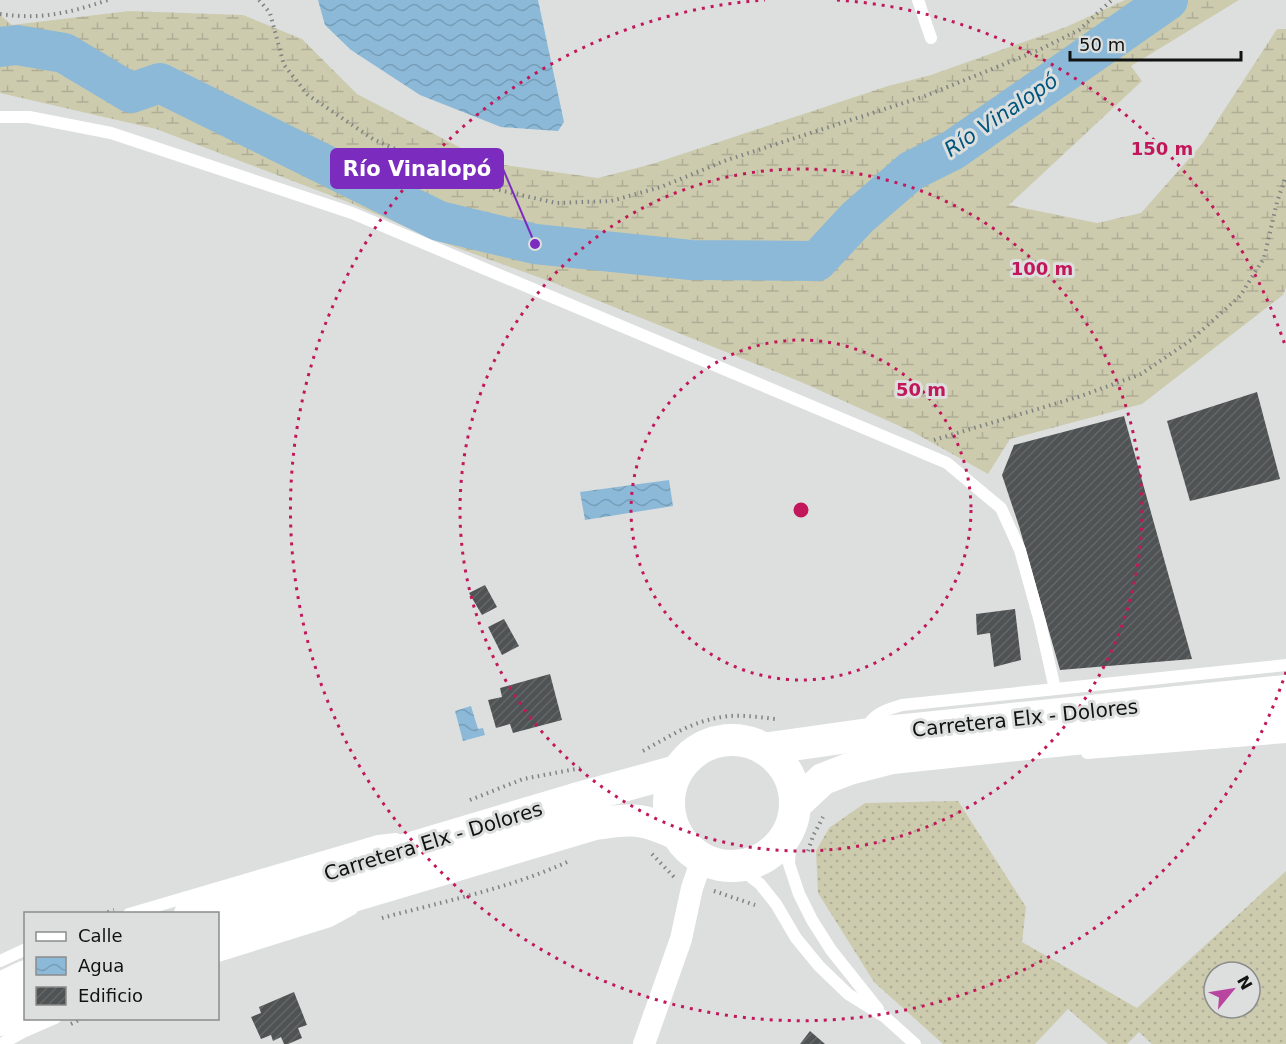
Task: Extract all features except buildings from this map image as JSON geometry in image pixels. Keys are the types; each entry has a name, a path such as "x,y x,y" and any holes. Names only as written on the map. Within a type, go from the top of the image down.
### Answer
{"main road":[{"name":"Carretera Elx - Dolores","path":"764,749 863,735 1286,691"},
{"name":"Carretera Elx - Dolores","path":"793,816 823,779 849,769 892,758 1286,717"},
{"path":"726,740 746,742 764,749 783,767 794,792 793,816 782,842 770,854 754,862 737,866 719,865 702,859 688,848 677,834 671,819 669,803 671,786 677,771 690,756 706,745 726,740"},
{"name":"Carretera Elx - Dolores","path":"197,912 677,771"},
{"name":"Carretera Elx - Dolores","path":"219,936 595,824 624,819 652,822 677,834"},
{"path":"0,988 24,977"},
{"path":"0,1020 24,1009"}],"street":[{"path":"644,1044 681,939 692,888 702,859"}],"lane":[{"path":"918,0 931,38"},
{"path":"0,117 29,117 111,133 352,213 947,464 1001,508 1020,550 1040,622 1055,689"},
{"path":"863,735 870,719 884,710 902,705 1286,665"},
{"path":"1071,754 1286,737"},
{"path":"1012,745 1050,753"},
{"path":"793,816 789,864 799,894 812,920 831,950 885,1017 915,1044"},
{"path":"136,912 378,841 471,830"},
{"path":"737,866 760,884 776,904 796,938 819,966 848,994 885,1017"},
{"path":"219,956 330,921 399,883"},
{"path":"0,961 24,950"},
{"path":"1,1044 50,1020"}],"path":[{"path":"0,14 22,17 57,15 108,0"},
{"path":"259,0 270,14 284,65 308,95 327,108 373,139 448,173 499,190 556,203 610,201 661,187 727,160 925,96 1039,50 1079,30 1112,0"},
{"path":"909,447 1081,396 1141,374 1191,340 1240,296 1264,258 1277,202 1286,176"},
{"path":"806,858 813,836 824,815"},
{"path":"649,850 676,880 692,888 712,890 765,908 776,904"},
{"path":"379,919 468,895 550,870 568,862"}],"green space":[{"path":"1125,0 1239,0 1131,66 1142,81 1009,205 1097,223 1141,213 1202,144 1277,29 1286,29 1286,288 1283,295 1142,404 1010,439 988,474 913,432 801,382 549,281 441,242 348,202 156,129 0,93 0,15 12,25 129,11 243,15 302,39 357,94 490,163 598,178 652,164 888,86 931,75 1066,27"},
{"path":"958,801 1026,907 1022,942 1137,1008 1286,871 1286,1044 1152,1044 1139,1032 1127,1044 1108,1044 1068,1009 1035,1044 943,1044 874,982 818,893 816,851 829,828 865,803"}],"water":[{"path":"318,0 538,0 564,122 558,131 501,127 420,95 351,50 325,25"},
{"path":"669,480 673,506 585,520 580,492"},
{"path":"471,706 478,729 483,728 485,735 463,741 455,711"}],"waterway":[{"name":"Río Vinalopó","path":"0,47 17,45 64,53 131,93 160,83 439,221 535,244 691,260 817,261 858,217 911,171 953,150 1168,0"}],"place":[{"name":"Río Vinalopó","path":"535,244"}]}
